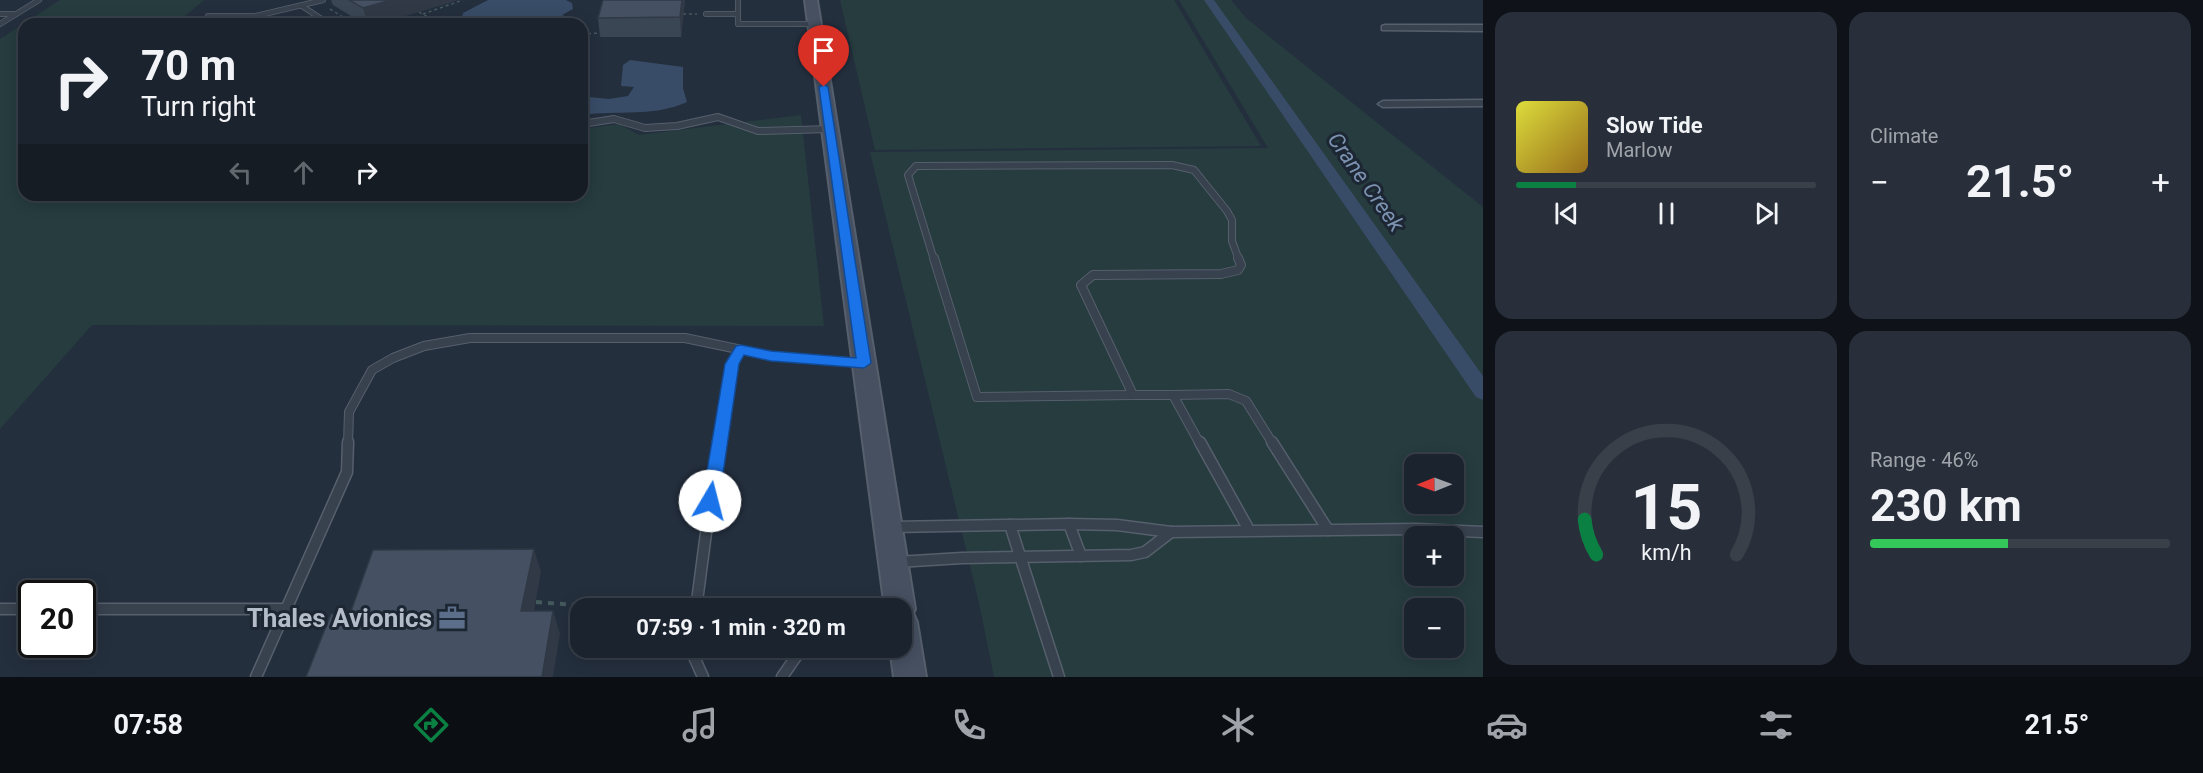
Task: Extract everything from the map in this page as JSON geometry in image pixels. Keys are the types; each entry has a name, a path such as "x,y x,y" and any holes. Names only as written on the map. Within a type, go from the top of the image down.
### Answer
{"street":[{"path":"811,0 898,598"},
{"path":"1385,28 1483,28"},
{"path":"1383,104 1483,103"},
{"path":"907,658 910,677"}],"lane":[{"path":"0,24 39,0"},
{"path":"208,16 256,16 323,0"},
{"path":"738,0 738,24 814,24"},
{"path":"302,6 320,18"},
{"path":"0,14 17,14"},
{"path":"706,14 737,14"},
{"path":"588,123 614,119 645,128 677,126 718,117 758,130 830,129"},
{"path":"1133,396 1081,285 1093,275 1221,274 1238,270 1241,265 1232,241 1232,220 1194,170 1172,165 916,166 908,175 977,397 1133,396 1229,394 1246,401 1328,530"},
{"path":"256,677 347,472 349,412 372,370 393,358 424,346 470,338 685,338 771,356 864,363"},
{"path":"697,598 719,436 732,364 741,350"},
{"path":"1173,395 1249,530"},
{"path":"888,528 1069,524 1117,525 1171,532 1416,529 1483,532"},
{"path":"1069,524 1081,556"},
{"path":"1010,525 1059,676"},
{"path":"893,562 1131,555 1145,552 1171,532"},
{"path":"0,609 18,609"},
{"path":"96,609 286,609"},
{"path":"694,658 703,677"},
{"path":"782,677 796,658"}],"path":[{"path":"423,14 463,0"},
{"path":"419,12 430,18"},
{"path":"588,34 601,33"},
{"path":"536,602 570,605"}],"green space":[{"path":"60,0 204,0 183,18 32,18"},
{"path":"840,0 1174,0 1261,146 875,150"},
{"path":"1179,0 1231,0 1246,18 1483,207 1483,677 994,677 979,603 870,152 1268,148"},
{"path":"18,27 18,201 588,201 588,128 619,124 639,135 801,115 824,326 92,325 0,429 0,39"}],"water":[{"path":"488,0 566,0 572,3 573,9 562,15 570,18 462,18 463,13"},
{"path":"630,60 683,67 683,88 687,102 662,110 588,115 588,97 609,99 628,96 634,87 621,86 623,65"}],"building":[{"path":"349,0 391,0 363,8"},
{"path":"603,0 682,0 680,17 598,18"},
{"name":"Thales Avionics","path":"534,549 521,611 553,611 542,677 306,677 331,614 350,614 373,550"}],"waterway":[{"name":"Crane Creek","path":"1209,0 1483,392"}],"place":[{"name":"Thales Avionics","path":"452,618"}],"route":[{"path":"710,501 732,364 741,350 771,356 864,363 824,87"}]}
